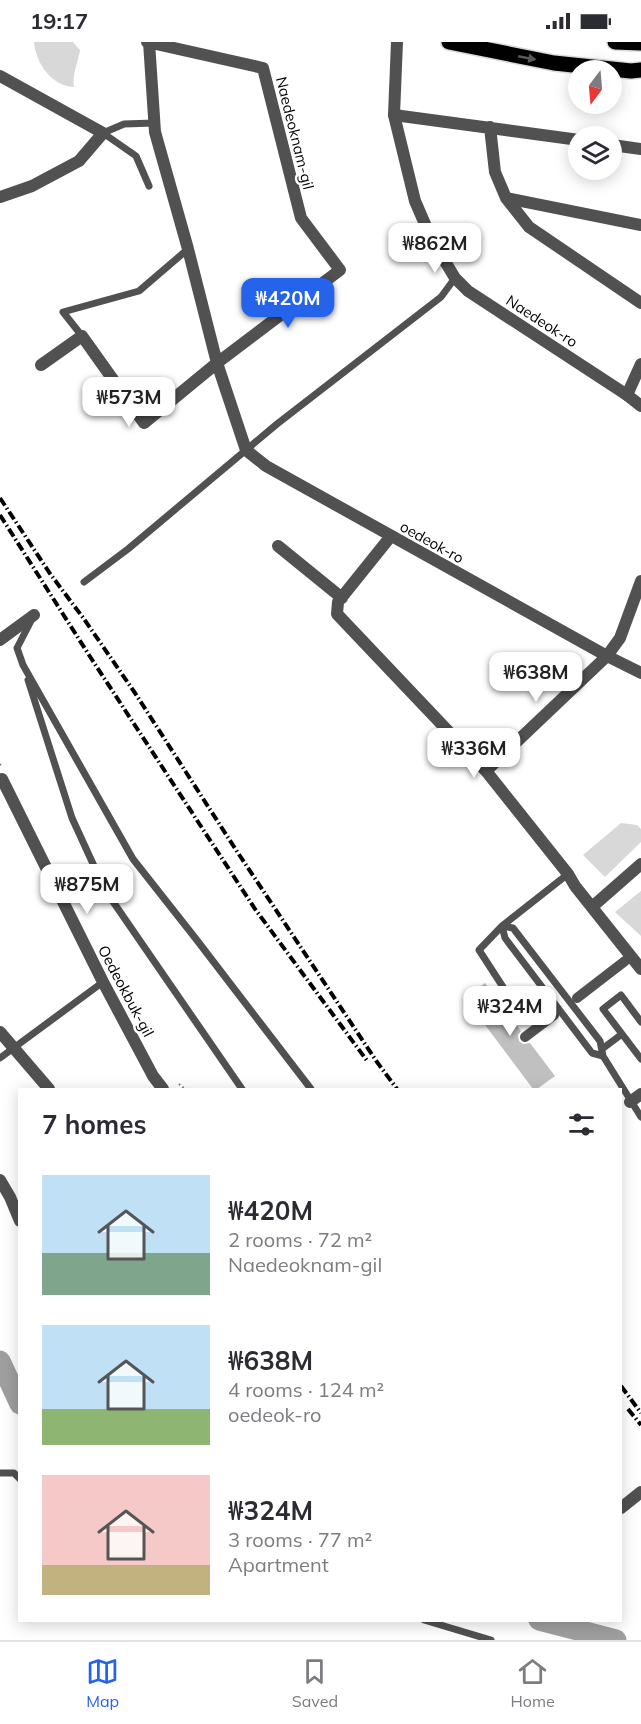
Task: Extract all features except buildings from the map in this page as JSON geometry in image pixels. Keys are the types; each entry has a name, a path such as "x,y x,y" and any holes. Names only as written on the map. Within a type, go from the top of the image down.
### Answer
{"main road":[{"path":"449,42 554,63 641,70"},
{"path":"615,42 641,43"}],"street":[{"name":"Naedeoknam-gil","path":"217,363 340,270 301,218 263,68 148,42 154,132 188,249 217,363 246,450"},
{"name":"Naedeok-ro","path":"397,42 394,114 415,201 430,238 455,278 468,291 641,406"},
{"path":"0,76 103,133 79,161 32,186 0,197"},
{"path":"394,114 568,138"},
{"path":"490,127 495,172 506,198 529,226 641,303"},
{"path":"622,146 641,149"},
{"path":"506,198 641,225"},
{"path":"41,365 82,336 144,423 217,363"},
{"path":"627,395 641,364"},
{"name":"oedeok-ro","path":"246,450 266,466 641,673"},
{"path":"391,536 338,602 337,614 486,771 641,969"},
{"path":"278,546 342,598"},
{"path":"486,771 607,656 620,638 641,581"},
{"path":"0,640 34,615"},
{"name":"Oedeokbuk-gil","path":"0,781 2,779 103,982 153,1076 162,1088"},
{"path":"592,907 641,864"},
{"path":"577,998 625,961"},
{"path":"525,1037 554,1015"},
{"path":"0,1032 48,1088"},
{"path":"630,1102 641,1094"},
{"path":"0,1180 18,1216"},
{"path":"622,1507 641,1492"}],"lane":[{"path":"103,133 124,124 154,123"},
{"path":"103,133 136,156 149,186"},
{"path":"82,336 63,312 140,291 188,249"},
{"path":"84,582 128,549 246,450 441,297 455,278"},
{"path":"34,615 17,648 72,818 105,890 241,1088"},
{"path":"23,665 133,860 310,1088"},
{"path":"503,987 479,950 502,926 568,874"},
{"path":"502,926 506,938 592,1053 602,1052 622,1034"},
{"path":"502,926 513,928 600,1041 602,1052 641,1117"},
{"path":"0,1058 103,982"},
{"path":"641,1022 621,995 603,1009 641,1059"},
{"path":"0,1473 14,1473 18,1477"},
{"path":"431,1622 491,1640"}],"path":[{"path":"179,1083 184,1088"}],"shaded area":[{"path":"34,42 73,42 80,50 74,73 74,87 58,82 46,72 38,58"},
{"path":"621,823 637,825 641,829 641,842 605,877 583,855"},
{"path":"641,891 641,936 615,912"}],"waterway":[{"path":"0,1361 18,1400"},
{"path":"547,1622 616,1640"}],"railway":[{"path":"0,498 51,575 135,693 238,853 396,1088"},
{"path":"0,515 255,909 368,1062"},
{"path":"622,1387 641,1413"},
{"path":"628,1409 641,1425"}]}
